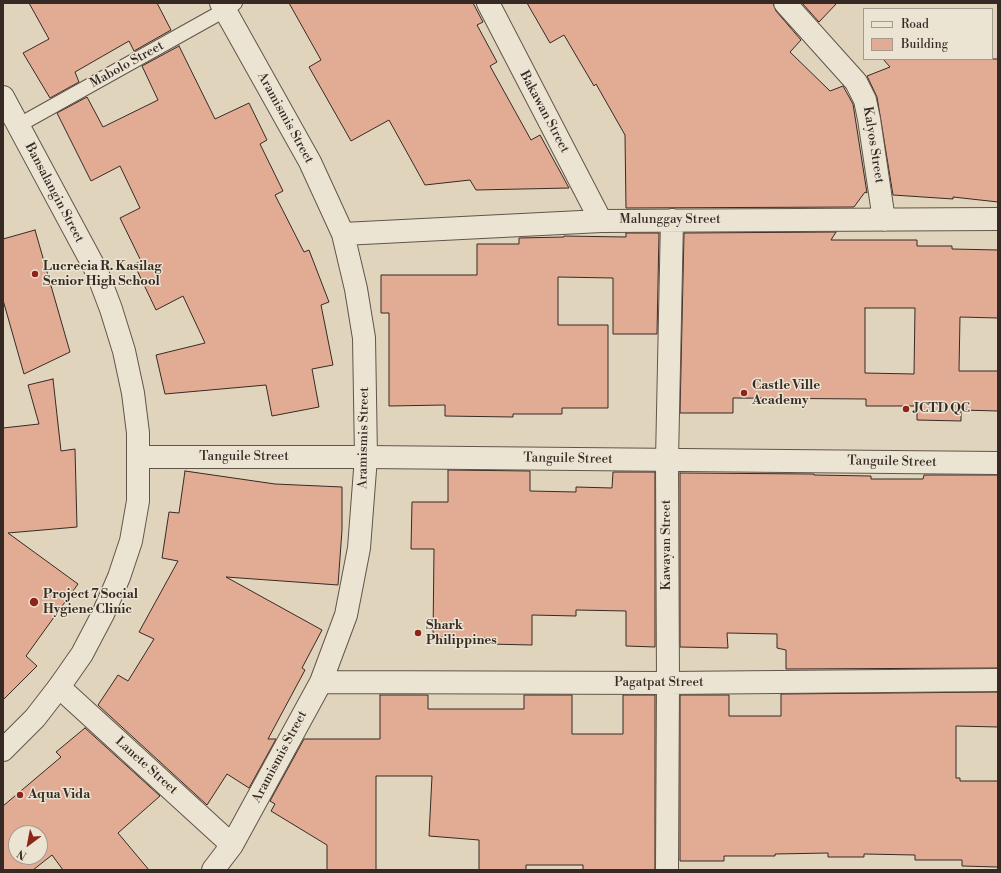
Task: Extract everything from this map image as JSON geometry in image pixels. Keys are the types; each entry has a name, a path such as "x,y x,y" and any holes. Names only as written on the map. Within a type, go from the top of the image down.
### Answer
{"street":[{"name":"Bakawan Street","path":"488,3 601,221"},
{"name":"Kalyos Street","path":"785,3 856,82 865,100 884,220"},
{"name":"Aramismis Street","path":"213,870 232,845 321,682 346,615 359,548 366,457 364,338 356,289 343,234 310,162 227,5"},
{"name":"Bansalangin Street","path":"3,97 97,272 111,309 124,351 133,393 138,433 138,501 131,542 119,577 103,614 82,654 35,718 3,750"},
{"name":"Malunggay Street","path":"343,234 601,221 998,219"},
{"name":"Kawayan Street","path":"667,870 667,460 672,220"},
{"name":"Tanguile Street","path":"138,457 366,457 998,463"},
{"name":"Pagatpat Street","path":"321,682 668,683 998,680"},
{"name":"Lanete Street","path":"59,687 232,845"}],"lane":[{"name":"Mabolo Street","path":"18,125 227,5"}],"building":[{"path":"29,3 157,3 171,30 134,51 129,41 75,72 79,82 50,98 23,53 49,39"},
{"path":"289,3 473,3 483,22 477,25 497,62 490,66 531,140 540,135 569,188 476,190 470,180 425,185 389,120 351,141 309,67 321,60"},
{"path":"527,3 773,3 776,11 801,40 790,52 830,91 843,86 853,104 867,193 865,192 854,207 626,208 625,135 596,84 594,86 564,35 550,43"},
{"path":"802,3 837,3 819,22"},
{"path":"179,46 215,119 249,103 267,140 260,144 283,191 275,195 304,252 309,250 329,302 321,305 333,365 312,369 319,407 272,416 266,385 165,394 156,355 205,343 183,296 156,310 134,264 141,261 120,218 140,208 120,166 91,181 57,113 87,97 103,127 158,100 142,66"},
{"path":"998,59 998,202 953,197 953,199 893,195 877,97 867,76 890,67 884,60"},
{"path":"35,230 70,352 24,374 3,300 3,239"},
{"path":"836,232 831,240 917,240 917,246 952,246 952,249 998,250 998,318 960,317 959,371 998,371 998,411 961,410 961,421 917,420 917,406 866,406 866,399 733,398 733,413 680,413 684,233","holes":["865,308 915,308 914,374 865,373"]},
{"path":"626,233 659,233 657,334 613,334 613,278 558,277 558,325 608,325 608,408 562,408 562,414 513,414 513,417 445,416 445,405 389,406 389,313 381,313 381,275 477,275 477,244 519,244 519,238 564,236 626,237"},
{"path":"53,379 61,451 75,449 77,527 8,533 78,584 26,656 37,666 3,700 3,428 39,424 28,385"},
{"path":"448,470 530,471 530,491 576,492 576,487 612,488 613,472 655,472 655,647 626,646 626,611 576,610 576,616 532,615 532,645 489,644 489,638 433,637 434,549 411,549 412,502 448,502"},
{"path":"185,471 275,484 342,487 342,530 338,585 226,577 322,630 302,668 305,670 268,739 276,739 249,788 227,774 207,805 98,705 118,675 128,681 154,639 139,632 178,561 162,558 169,512 179,513"},
{"path":"680,473 814,474 871,476 871,479 923,479 924,475 998,475 998,668 786,669 786,650 777,648 777,634 727,633 728,648 680,647"},
{"path":"998,692 998,727 956,726 956,778 960,778 960,781 998,781 998,867 962,866 962,860 915,860 915,855 864,854 864,857 828,857 828,853 775,854 775,856 724,856 724,861 680,861 680,695 729,695 729,716 781,716 781,694"},
{"path":"380,695 428,695 428,709 524,709 524,695 572,695 572,734 623,734 623,695 655,695 655,870 583,870 583,865 526,865 526,870 479,870 479,840 429,836 432,776 376,776 376,870 327,870 327,845 271,811 275,804 270,801 304,739 380,739"},
{"path":"85,728 160,796 118,833 149,870 63,870 52,855 48,858 48,825 8,825 8,865 39,865 33,870 3,870 3,806 61,757 56,752"}],"place":[{"name":"Lucrecia R. Kasilag Senior High School","path":"35,274"},
{"name":"Castle Ville Academy","path":"744,393"},
{"name":"JCTD QC","path":"906,409"},
{"name":"Project 7 Social Hygiene Clinic","path":"34,602"},
{"name":"Shark Philippines","path":"418,633"},
{"name":"Aqua Vida","path":"20,795"}]}
